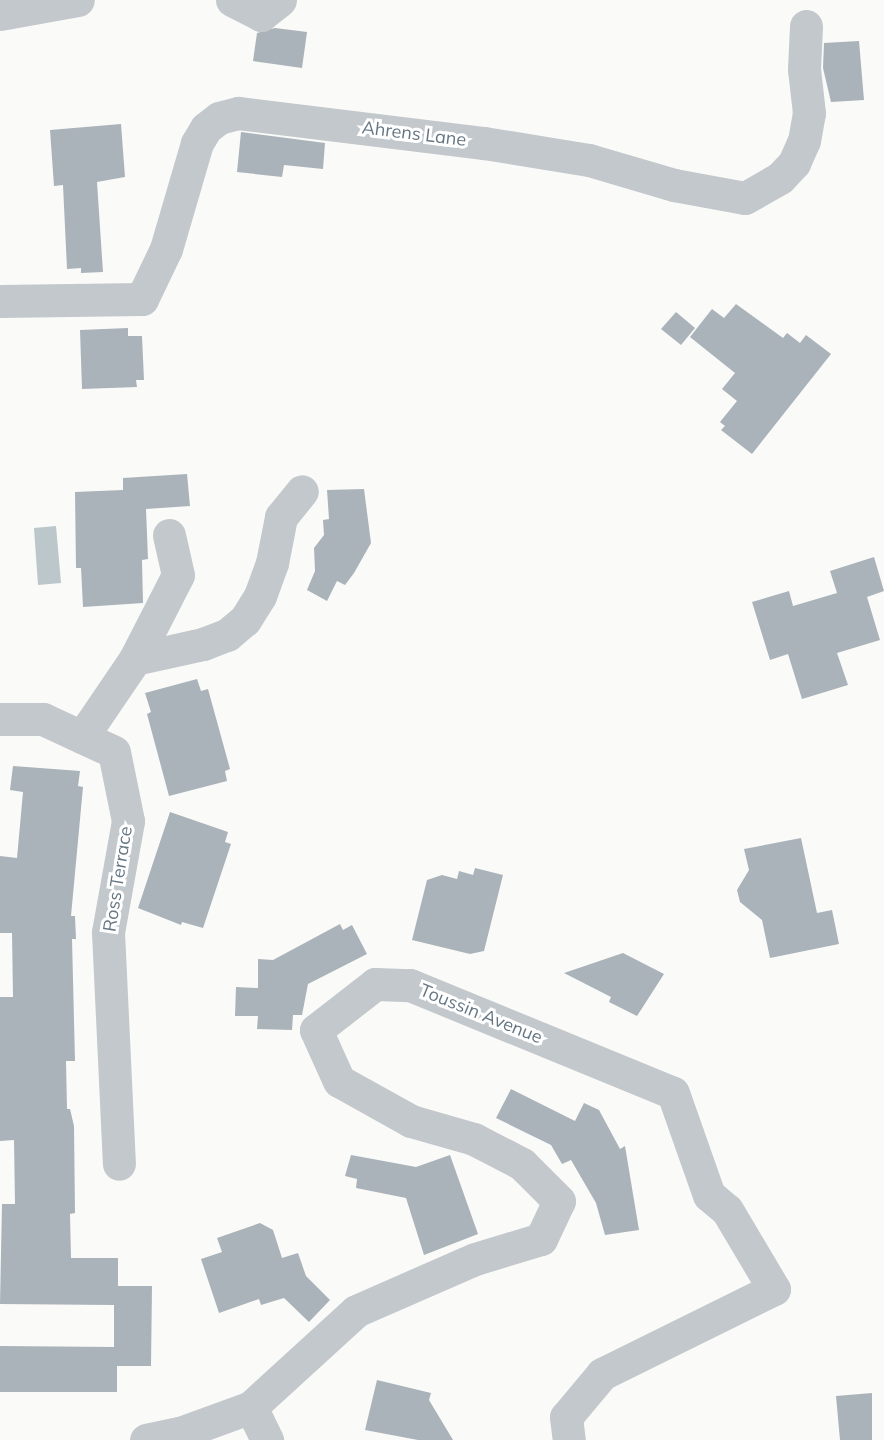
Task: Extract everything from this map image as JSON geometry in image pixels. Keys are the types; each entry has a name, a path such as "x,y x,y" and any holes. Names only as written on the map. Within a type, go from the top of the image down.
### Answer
{"street":[{"path":"0,15 78,0"},
{"path":"232,0 261,15 280,0"},
{"name":"Ahrens Lane","path":"0,301 142,299 166,249 197,143 213,123 238,113 484,143 589,160 674,185 745,198 780,178 794,163 804,141 808,113 804,69 806,26"},
{"path":"135,659 202,644 227,635 245,620 260,596 272,563 281,517 302,490"},
{"path":"82,737 135,659 178,574 169,535"},
{"name":"Ross Terrace","path":"0,719 43,719 114,752 128,821 108,932 119,1164"},
{"name":"Toussin Avenue","path":"146,1440 181,1437 251,1407 356,1311 475,1259 541,1239 559,1201 522,1164 474,1139 411,1121 339,1081 316,1030 375,984 410,985 673,1093 709,1196 727,1210 774,1289 602,1374 566,1417 569,1440"},
{"path":"251,1407 267,1440"}],"shaded area":[{"path":"56,526 61,583 38,585 34,528"}],"building":[{"path":"275,28 307,32 302,68 253,61 257,33"},
{"path":"859,41 864,100 831,102 823,68 824,43"},
{"path":"121,124 125,177 97,182 103,272 81,273 81,268 67,269 63,185 54,186 50,130"},
{"path":"241,132 325,143 323,169 284,165 282,177 237,172"},
{"path":"736,304 783,338 787,333 800,343 806,335 831,354 752,454 721,430 725,426 720,422 737,401 722,389 735,373 690,337 712,309 724,318"},
{"path":"676,312 695,328 681,345 661,329"},
{"path":"128,328 128,336 142,336 144,380 136,380 137,387 82,389 80,330"},
{"path":"187,474 190,506 146,509 148,559 142,560 143,603 83,607 81,568 76,568 75,492 123,490 123,478"},
{"path":"364,489 371,543 345,585 337,581 327,601 307,590 315,571 314,548 324,535 323,520 329,519 327,490"},
{"path":"874,557 884,591 867,597 880,640 837,653 848,685 802,699 788,654 770,660 752,602 789,591 793,606 837,593 830,571"},
{"path":"197,679 201,691 208,689 230,769 225,771 227,781 169,796 147,714 151,712 145,693"},
{"path":"13,766 80,771 78,786 83,787 71,916 75,916 76,939 72,939 75,1061 66,1061 67,1109 70,1109 74,1126 75,1213 70,1214 71,1258 118,1258 118,1286 152,1286 151,1366 117,1366 117,1392 0,1392 0,1346 114,1347 114,1305 0,1304 2,1204 15,1204 14,1140 0,1141 0,997 13,997 12,933 0,933 0,856 17,858 23,792 10,790"},
{"path":"170,812 228,832 225,842 231,844 203,928 182,922 181,925 138,908"},
{"path":"801,838 817,913 832,910 839,944 770,958 762,920 740,902 737,890 749,870 744,849"},
{"path":"475,868 503,875 484,951 470,954 412,940 427,880 442,875 457,879 459,871 473,875"},
{"path":"340,924 343,930 352,925 367,954 308,984 302,1015 293,1015 292,1030 257,1029 258,1016 235,1016 236,987 258,988 258,959 273,960"},
{"path":"623,953 664,974 637,1016 609,1002 611,997 564,973"},
{"path":"511,1089 575,1121 584,1103 599,1110 620,1149 625,1146 639,1230 605,1235 596,1203 571,1160 562,1164 551,1145 496,1118"},
{"path":"351,1155 416,1167 450,1155 478,1234 424,1255 406,1198 356,1188 357,1179 345,1176"},
{"path":"260,1223 273,1230 282,1258 298,1253 306,1276 330,1300 309,1322 284,1298 261,1305 259,1299 219,1313 201,1259 222,1252 217,1238"},
{"path":"377,1380 431,1393 429,1400 453,1440 418,1440 365,1430"},
{"path":"872,1393 872,1440 840,1440 836,1396"}]}
